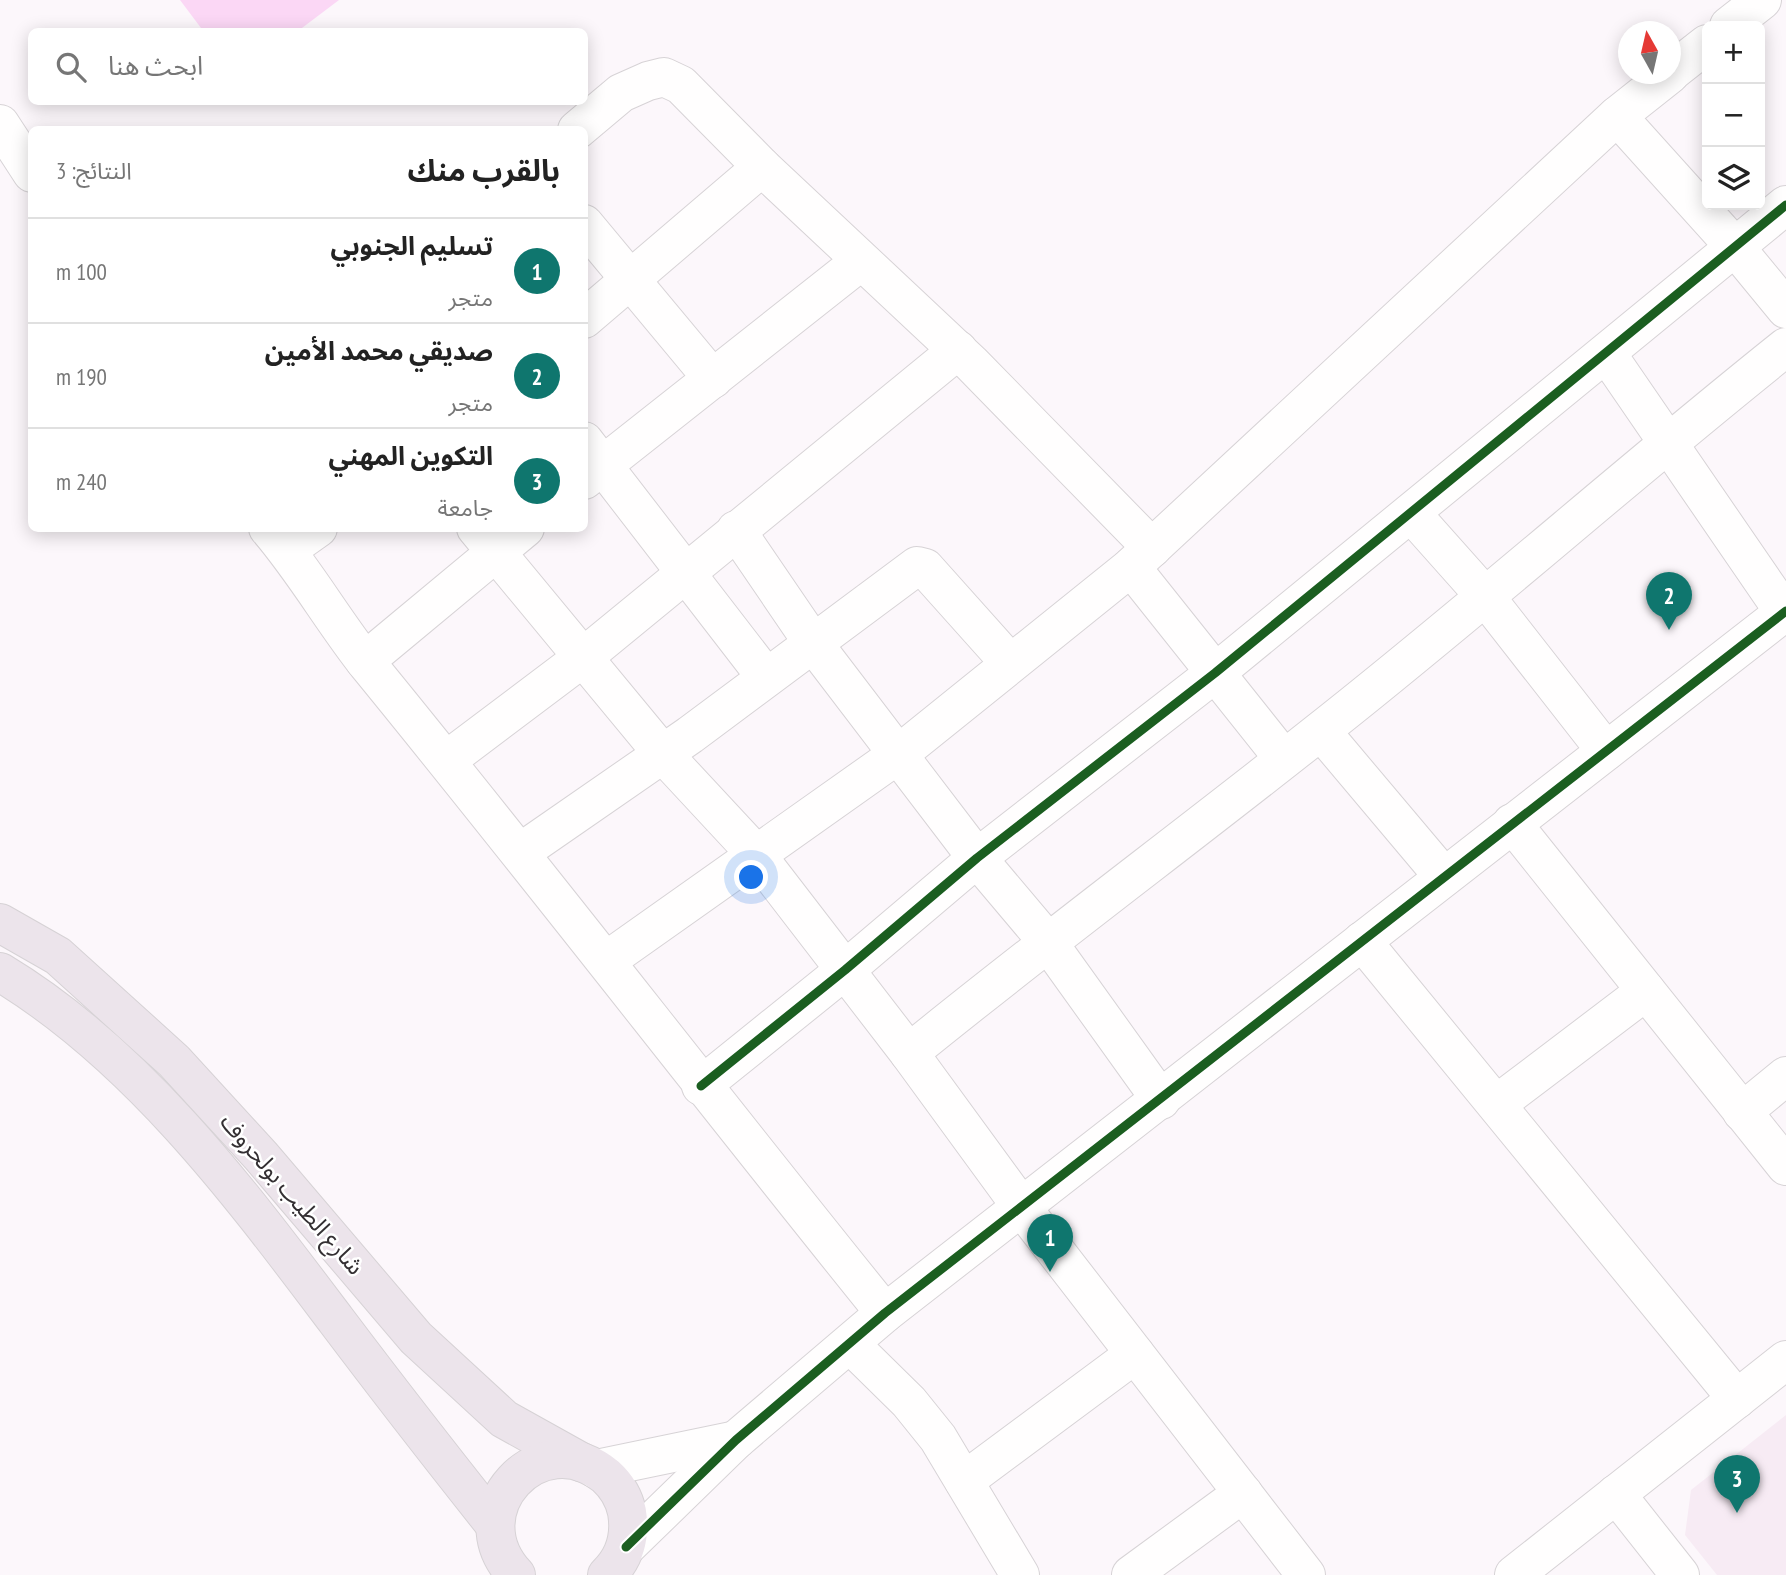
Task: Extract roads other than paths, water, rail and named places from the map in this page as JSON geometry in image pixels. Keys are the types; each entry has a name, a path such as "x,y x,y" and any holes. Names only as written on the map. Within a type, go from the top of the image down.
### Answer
{"main road":[{"name":"شارع الطيب بولحروف","path":"0,923 58,956 174,1060 261,1156 416,1338 505,1419 590,1466 614,1483 625,1503 629,1525 615,1566"},
{"name":"شارع الطيب بولحروف","path":"0,972 74,1024 165,1109 247,1202 495,1525"},
{"path":"510,1572 498,1546 495,1525 497,1507 505,1491 523,1472 547,1461 590,1466"}],"street":[{"path":"1735,21 1762,0"},
{"path":"1775,0 1786,13"},
{"path":"1681,64 1702,48"},
{"path":"582,126 621,93 664,77 681,85 762,167 958,350 1142,557 1215,673 1284,759"},
{"path":"606,961 755,853 900,753 1142,557 1617,116 1656,84"},
{"path":"1617,116 1735,247 1786,309"},
{"path":"0,124 28,167"},
{"path":"588,316 762,167"},
{"path":"701,1086 845,971 977,858 1215,673 1786,205"},
{"path":"588,230 713,379"},
{"path":"766,677 685,572 591,462 713,379 861,261"},
{"path":"909,1053 1047,941 1321,731 1665,443 1786,347"},
{"path":"447,760 581,659 958,350"},
{"path":"615,1566 736,1440 851,1345 885,1313 1023,1209 1785,611 1665,443 1607,354"},
{"path":"1412,513 1484,595 1606,751"},
{"path":"736,530 813,643 900,753 977,858 1047,941 1161,1100"},
{"path":"303,532 277,539 365,661 521,852 701,1086 885,1313"},
{"path":"365,661 499,536 581,659 663,754 755,853 909,1053 1023,1209 1306,1575"},
{"path":"521,852 663,754 917,566 925,568 1010,663"},
{"path":"1321,731 1444,877"},
{"path":"1512,823 1786,1166"},
{"path":"1362,941 1737,1399"},
{"path":"1497,1104 1646,991"},
{"path":"1742,1112 1786,1076"},
{"path":"851,1345 924,1419 1020,1575"},
{"path":"964,1481 1135,1354"},
{"path":"1514,1575 1786,1360"},
{"path":"590,1466 736,1440"},
{"path":"1131,1575 1243,1493"},
{"path":"1616,1494 1680,1575"}],"place":[{"name":"صديقي محمد الأمين","path":"1669,630"},
{"name":"تسليم الجنوبي","path":"1050,1272"},
{"name":"التكوين المهني","path":"1737,1513"}]}
